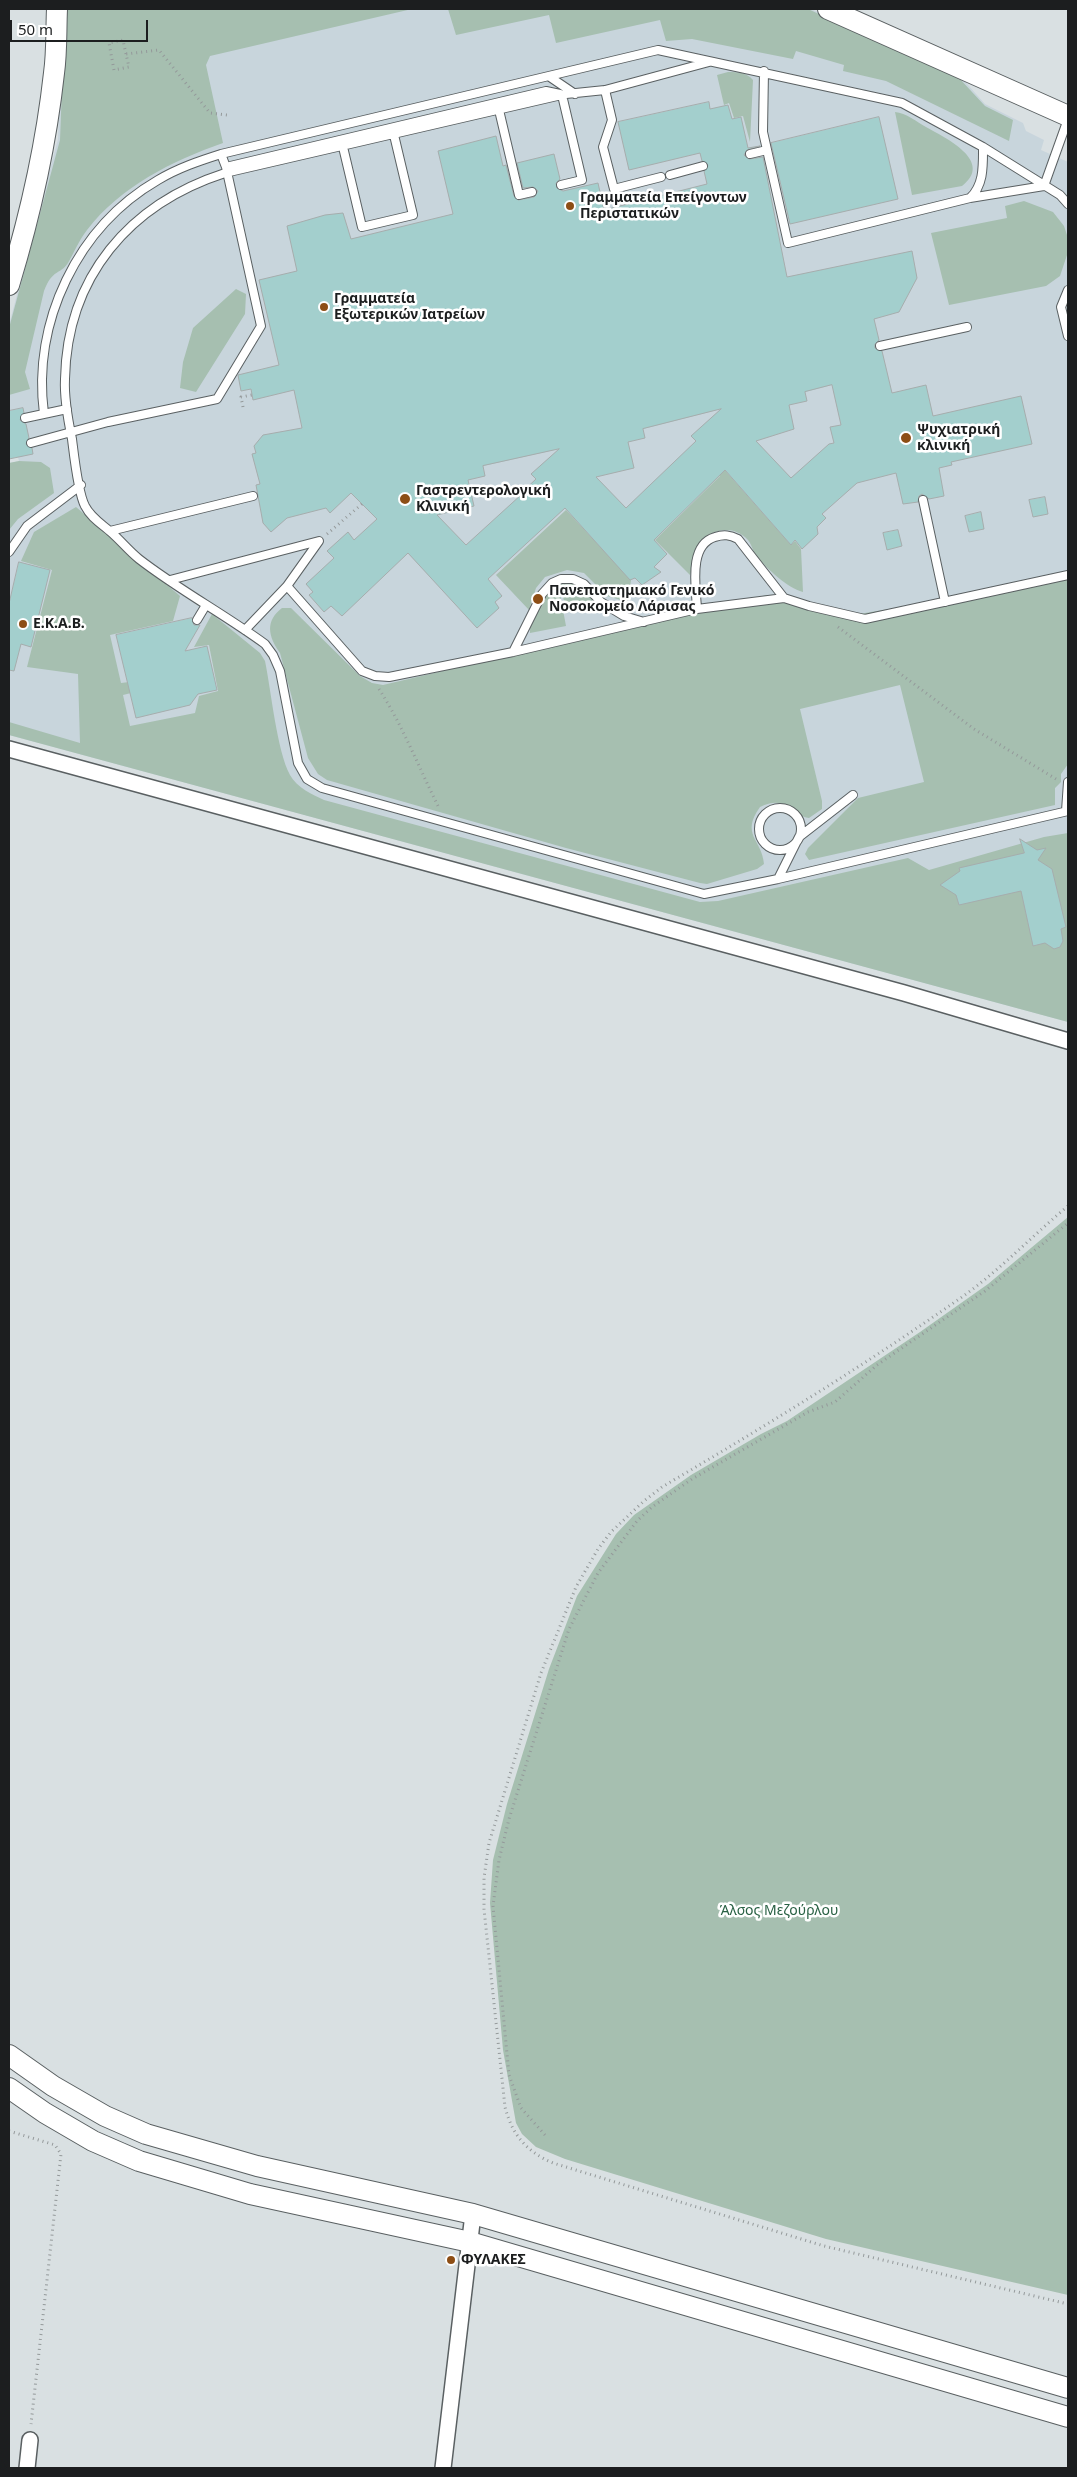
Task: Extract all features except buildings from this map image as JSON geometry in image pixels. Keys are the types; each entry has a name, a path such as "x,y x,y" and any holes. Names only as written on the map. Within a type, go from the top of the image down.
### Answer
{"street":[{"path":"9,285 26,228 43,150 54,72 57,9"},
{"path":"828,9 1068,118"},
{"path":"9,749 904,993 1068,1041"},
{"path":"9,2055 52,2086 105,2116 146,2134 257,2166 472,2214 1068,2388"},
{"path":"9,2088 45,2113 93,2141 139,2161 250,2194 470,2242 1068,2417"},
{"path":"443,2468 472,2214"},
{"path":"27,2468 30,2440"}],"lane":[{"path":"44,414 42,380 48,331 64,284 90,241 120,208 151,185 177,170 222,154 550,78 658,50 902,103 983,147 1060,195 1068,204"},
{"path":"227,171 343,147 562,95 604,90 709,62"},
{"path":"764,72 762,132 788,243 970,198 1044,186"},
{"path":"550,78 575,94"},
{"path":"604,90 612,120 603,147 614,189 660,177"},
{"path":"562,95 546,91 227,171 160,202 135,222 108,251 84,291 71,328 66,358 66,409 85,506 98,523 138,558 245,630 264,644 273,655 280,671 298,764 307,779 322,788 689,892 717,893 1067,811 1068,784"},
{"path":"562,95 582,180 562,185"},
{"path":"499,110 519,195 532,192"},
{"path":"1044,186 1068,118"},
{"path":"343,147 362,227 413,215 394,134"},
{"path":"970,198 978,191 980,185 983,147"},
{"path":"750,154 767,150"},
{"path":"31,443 70,432 217,399 261,326 222,154"},
{"path":"670,175 703,166"},
{"path":"1068,290 1062,307 1068,336"},
{"path":"880,346 966,327"},
{"path":"25,418 66,409"},
{"path":"9,552 27,526 80,485"},
{"path":"110,532 253,496"},
{"path":"923,500 946,602"},
{"path":"697,609 696,564 702,545 714,537 728,534 738,538 784,598"},
{"path":"170,580 319,541"},
{"path":"245,630 287,586 319,541"},
{"path":"287,586 362,671 389,677 513,652 697,609 784,598 865,619 1068,576"},
{"path":"513,652 542,594 552,583 561,580 572,580 584,584 600,602 624,616 646,622"},
{"path":"197,620 206,605"},
{"path":"778,879 799,837 799,821 789,810 775,808 768,811 760,822 759,828 762,841 773,849 786,849 799,837 853,795"}],"path":[{"path":"123,40 126,54 129,67 114,70 109,43 123,40"},
{"path":"126,54 159,50 210,113 227,115"},
{"path":"243,408 241,397 252,394"},
{"path":"319,541 362,504"},
{"path":"809,606 974,729 1068,784"},
{"path":"369,674 412,748 425,781 446,823"},
{"path":"1068,1206 1007,1260 962,1296 799,1406 662,1487 632,1510 612,1532 598,1549 576,1587 541,1673 489,1843 483,1893 505,2107 514,2132 531,2151 553,2163 824,2246 1068,2304"},
{"path":"545,2135 521,2108 509,2075 493,1906 495,1884 509,1819 569,1629 598,1573 637,1521 652,1507 692,1480 808,1412 835,1402 878,1365 986,1291 1068,1223"},
{"path":"9,2131 55,2144 61,2154 30,2440"}],"shaded area":[{"name":"Πανεπιστημιακό Γενικό Νοσοκομείο Λάρισας","path":"63,9 811,9 960,76 985,104 1023,123 1026,131 1044,140 1041,150 1068,162 1068,1022 9,735 9,463 19,461 9,425 9,325 58,139"}],"green space":[{"path":"65,9 412,9 210,56 206,65 223,143 185,158 149,177 115,200 87,230 68,263 50,279 44,291 25,372 30,389 9,395 9,328 60,140"},
{"path":"448,9 808,9 959,78 985,106 1013,120 1009,141 886,81 843,71 844,65 796,51 793,59 692,39 666,41 660,20 556,43 549,15 456,35"},
{"path":"728,72 745,74 753,80 750,142 743,116 734,118 729,103 724,105 717,75"},
{"path":"895,112 911,118 954,143 970,159 973,168 971,177 962,186 912,195"},
{"path":"1024,201 1053,212 1064,226 1067,235 1068,252 1060,276 1046,286 949,305 931,233 1007,218 1005,206"},
{"path":"236,289 246,294 245,314 196,392 180,388 183,362 193,328"},
{"path":"19,461 41,462 50,468 54,493 18,519 9,530 9,463"},
{"path":"722,467 791,545 795,541 801,549 803,592 791,587 772,572 757,557 748,540 735,531 727,530 713,533 701,542 697,549 690,575 655,540 720,476 717,472"},
{"path":"76,507 180,596 173,621 110,635 121,683 129,682 131,693 123,695 130,726 195,713 199,696 218,691 209,645 194,647 212,614 260,653 265,661 278,736 285,764 293,780 305,790 324,800 700,902 718,901 908,858 929,870 1044,837 1068,833 1068,1022 9,735 9,722 80,743 78,674 27,667 52,570 21,561 34,532"},
{"path":"566,510 631,580 628,602 607,596 584,573 567,570 545,577 536,588 529,610 496,575"},
{"path":"567,576 600,599 565,606 559,577"},
{"path":"557,578 566,626 530,633 530,624 544,600 545,591"},
{"path":"1068,579 1068,764 1061,774 1061,782 1055,788 1055,805 809,860 805,854 808,848 858,798 924,782 900,685 800,709 822,801 822,809 809,818 782,804 776,803 760,807 754,816 752,831 760,848 764,864 757,869 707,884 566,848 327,780 318,774 308,758 280,653 273,641 270,629 273,618 282,608 291,608 360,676 372,683 383,685 767,595 853,615"},
{"name":"Άλσος Μεζούρλου","path":"1068,1217 1068,2295 826,2239 565,2159 536,2147 522,2134 516,2123 503,2050 490,1903 493,1860 507,1804 549,1669 577,1596 616,1534 634,1515 691,1475 787,1421 920,1332 988,1284"}],"place":[{"name":"Γραμματεία Επείγοντων Περιστατικών","path":"570,206"},
{"name":"Γραμματεία Εξωτερικών Ιατρείων","path":"324,307"},
{"name":"Ψυχιατρική κλινική","path":"906,438"},
{"name":"Γαστρεντερολογική Κλινική","path":"405,499"},
{"name":"Πανεπιστημιακό Γενικό Νοσοκομείο Λάρισας","path":"538,599"},
{"name":"E.K.A.B.","path":"23,624"},
{"name":"ΦΥΛΑΚΕΣ","path":"451,2260"}]}
